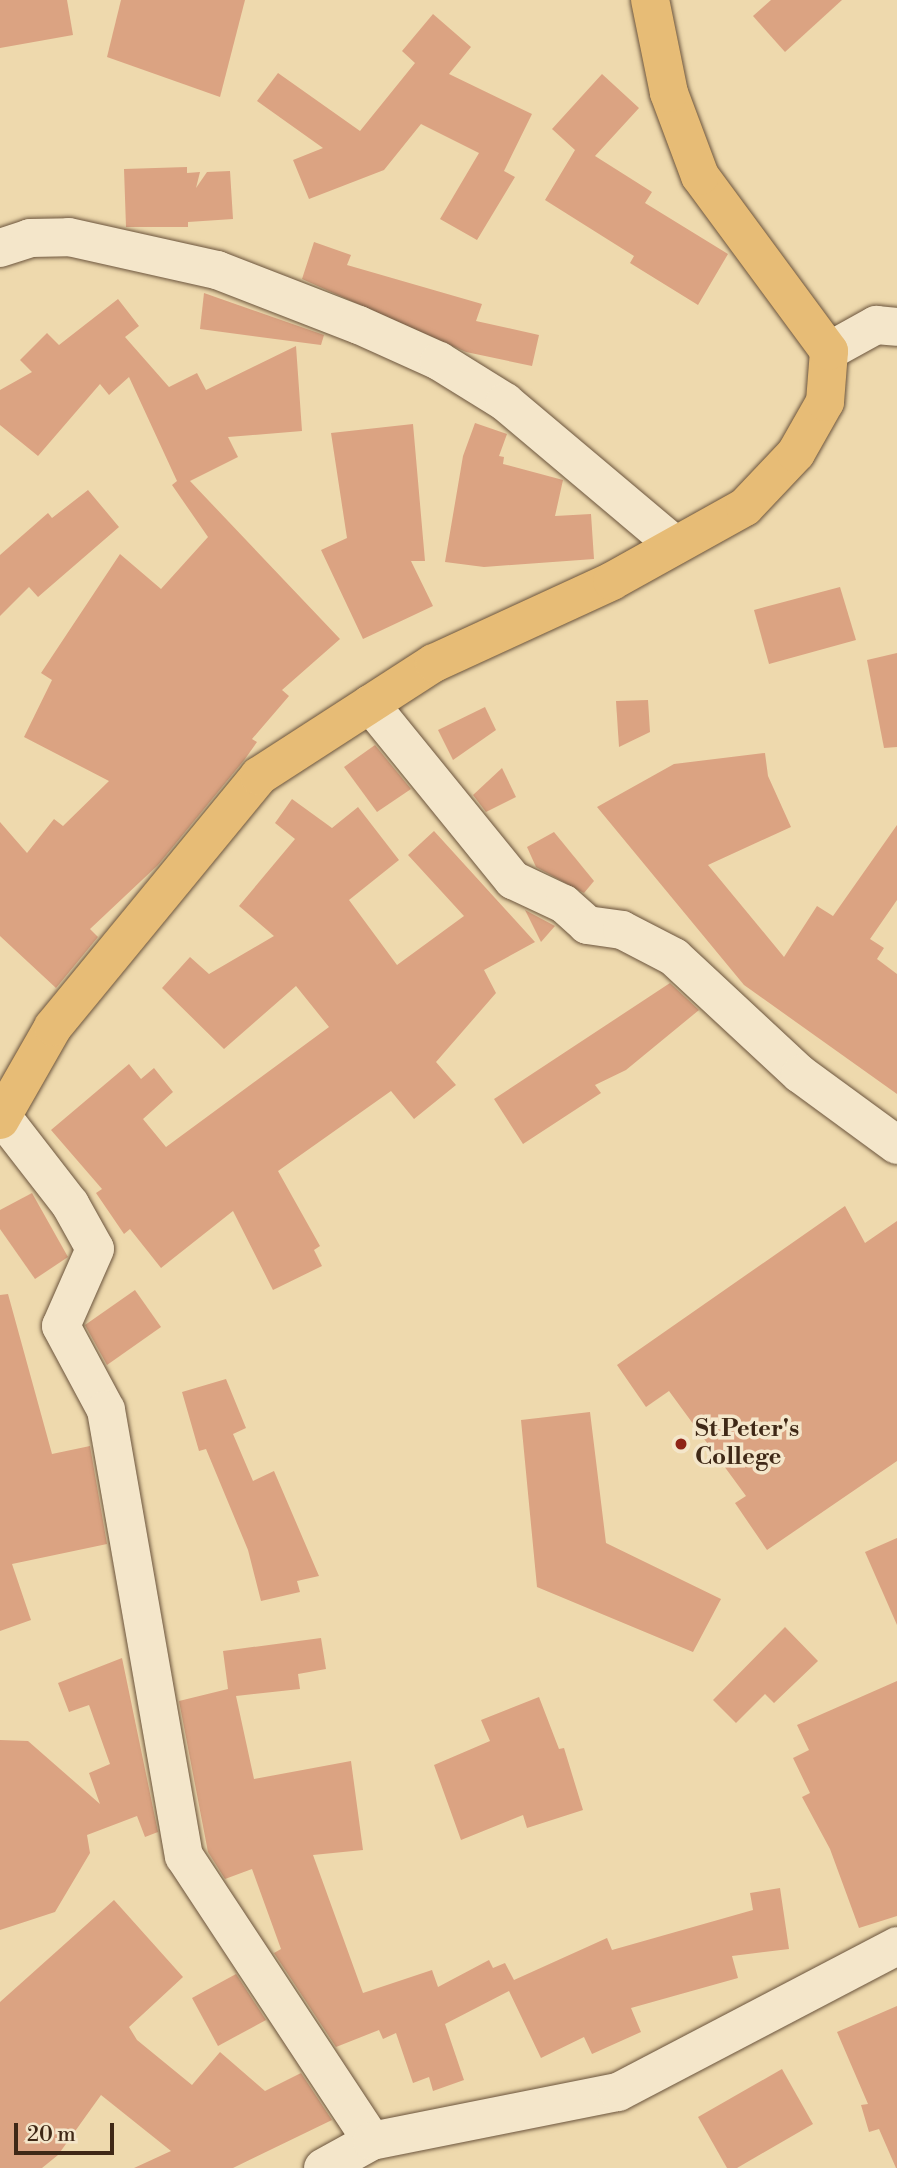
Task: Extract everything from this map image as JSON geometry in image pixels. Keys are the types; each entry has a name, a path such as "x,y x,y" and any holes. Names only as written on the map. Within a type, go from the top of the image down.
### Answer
{"main road":[{"path":"2,1120 53,1027 259,776 434,663 675,545 745,507 796,453 825,402 829,351 700,176 670,93 650,0"}],"street":[{"path":"0,248 30,238 68,237 217,270 359,325 439,361 505,402 675,545"},
{"path":"829,351 876,325 897,327"},
{"path":"370,704 513,880 564,904 587,925 622,930 674,957 800,1074 897,1145"},
{"path":"2,1120 70,1204 95,1249 61,1326 106,1410 184,1856 372,2141"},
{"path":"323,2168 372,2141 618,2092 897,1946"}],"building":[{"path":"0,0 67,0 73,35 0,48"},
{"path":"121,0 245,0 220,97 107,57"},
{"path":"771,0 842,0 785,52 753,16"},
{"path":"433,14 471,47 449,74 532,114 504,171 515,177 477,240 440,219 479,153 421,124 384,170 309,199 293,160 323,148 257,101 278,73 360,131 415,63 402,51"},
{"path":"602,74 639,108 595,156 652,192 645,203 728,254 698,305 630,263 634,256 545,200 575,150 552,129"},
{"path":"187,167 187,173 200,172 196,188 207,172 230,171 233,219 188,222 188,227 126,227 124,169"},
{"path":"314,242 351,255 347,265 482,304 476,321 539,335 532,366 466,352 302,279"},
{"path":"204,293 324,335 321,345 200,329"},
{"path":"118,299 139,326 125,337 169,387 197,373 206,390 296,346 302,431 228,437 238,457 190,481 340,639 282,690 289,696 252,739 257,742 245,759 158,865 90,929 98,937 56,988 0,936 0,822 27,853 54,819 63,826 109,781 24,737 52,680 41,673 120,554 161,589 208,537 172,485 177,481 129,377 109,395 100,384 38,456 0,425 0,390 32,372 20,360 47,333 59,345"},
{"path":"475,423 507,434 499,456 504,457 503,464 563,480 555,516 591,514 594,559 484,567 445,562 463,456"},
{"path":"413,424 425,561 411,561 433,606 363,639 321,550 347,538 331,433"},
{"path":"88,490 119,527 38,597 29,587 0,616 0,555 48,513 52,518"},
{"path":"840,587 856,640 769,664 754,610"},
{"path":"897,653 897,747 884,748 867,660"},
{"path":"648,700 650,732 619,747 616,701"},
{"path":"485,707 496,730 453,760 438,730"},
{"path":"375,745 411,789 377,812 344,767"},
{"path":"765,753 768,776 791,827 708,865 784,957 817,906 833,916 897,825 897,900 870,939 884,948 877,959 897,974 897,1094 744,985 597,807 674,764"},
{"path":"502,768 516,797 486,812 473,795"},
{"path":"292,799 332,828 358,807 399,860 349,900 397,965 464,916 408,855 434,831 535,942 484,970 496,993 436,1062 456,1085 414,1119 391,1091 278,1171 320,1246 314,1250 322,1266 273,1290 233,1211 161,1268 130,1229 124,1234 96,1193 102,1189 51,1130 129,1064 141,1079 154,1068 173,1092 143,1119 166,1147 329,1027 296,986 224,1049 162,988 190,957 209,974 274,936 239,906 295,839 275,823"},
{"path":"554,832 594,881 584,893 536,867 527,847"},
{"path":"525,910 555,926 541,942"},
{"path":"670,983 699,1010 626,1070 595,1085 601,1093 523,1144 494,1099"},
{"path":"32,1193 68,1257 35,1279 0,1229 0,1210"},
{"path":"845,1206 865,1243 897,1221 897,1461 767,1550 735,1503 746,1496 669,1391 646,1407 617,1365"},
{"path":"135,1290 161,1327 107,1365 85,1325"},
{"path":"8,1294 52,1454 90,1446 107,1544 12,1564 31,1620 0,1631 0,1295"},
{"path":"226,1379 246,1428 233,1434 253,1481 274,1471 319,1576 297,1581 300,1592 261,1601 248,1550 206,1449 199,1451 182,1392"},
{"path":"590,1412 606,1543 721,1599 693,1652 537,1587 521,1420"},
{"path":"897,1538 897,1625 865,1552"},
{"path":"785,1627 818,1661 774,1703 765,1694 736,1723 713,1700"},
{"path":"321,1638 326,1669 298,1674 300,1689 236,1696 254,1779 351,1761 363,1850 313,1855 363,1993 432,1970 438,1987 489,1960 493,1968 505,1963 514,1980 607,1938 612,1950 753,1910 750,1893 780,1888 789,1949 732,1956 738,1978 631,2008 641,2032 592,2054 584,2037 541,2058 509,1991 445,2024 464,2080 433,2091 429,2077 413,2083 396,2033 383,2039 379,2030 336,2047 274,1953 281,1949 252,1869 225,1879 208,1852 179,1701 228,1689 223,1651"},
{"path":"122,1658 158,1832 145,1837 137,1816 87,1835 90,1853 55,1912 0,1930 0,1740 28,1741 100,1804 89,1773 110,1764 89,1705 69,1712 58,1683"},
{"path":"897,1681 897,1916 859,1928 830,1849 802,1797 810,1793 793,1758 809,1750 797,1725"},
{"path":"539,1697 559,1749 564,1748 583,1810 527,1828 523,1815 461,1840 434,1765 490,1741 481,1720"},
{"path":"114,1900 183,1977 129,2027 137,2040 192,2085 220,2052 265,2091 301,2073 332,2120 233,2168 134,2168 171,2151 101,2095 58,2155 42,2168 0,2168 0,2002"},
{"path":"236,1974 266,2020 218,2046 192,1998"},
{"path":"897,2006 896,2168 879,2129 869,2132 861,2105 868,2104 837,2032"},
{"path":"782,2069 813,2124 737,2168 727,2168 698,2117"}],"place":[{"name":"St Peter's College","path":"681,1444"}]}
